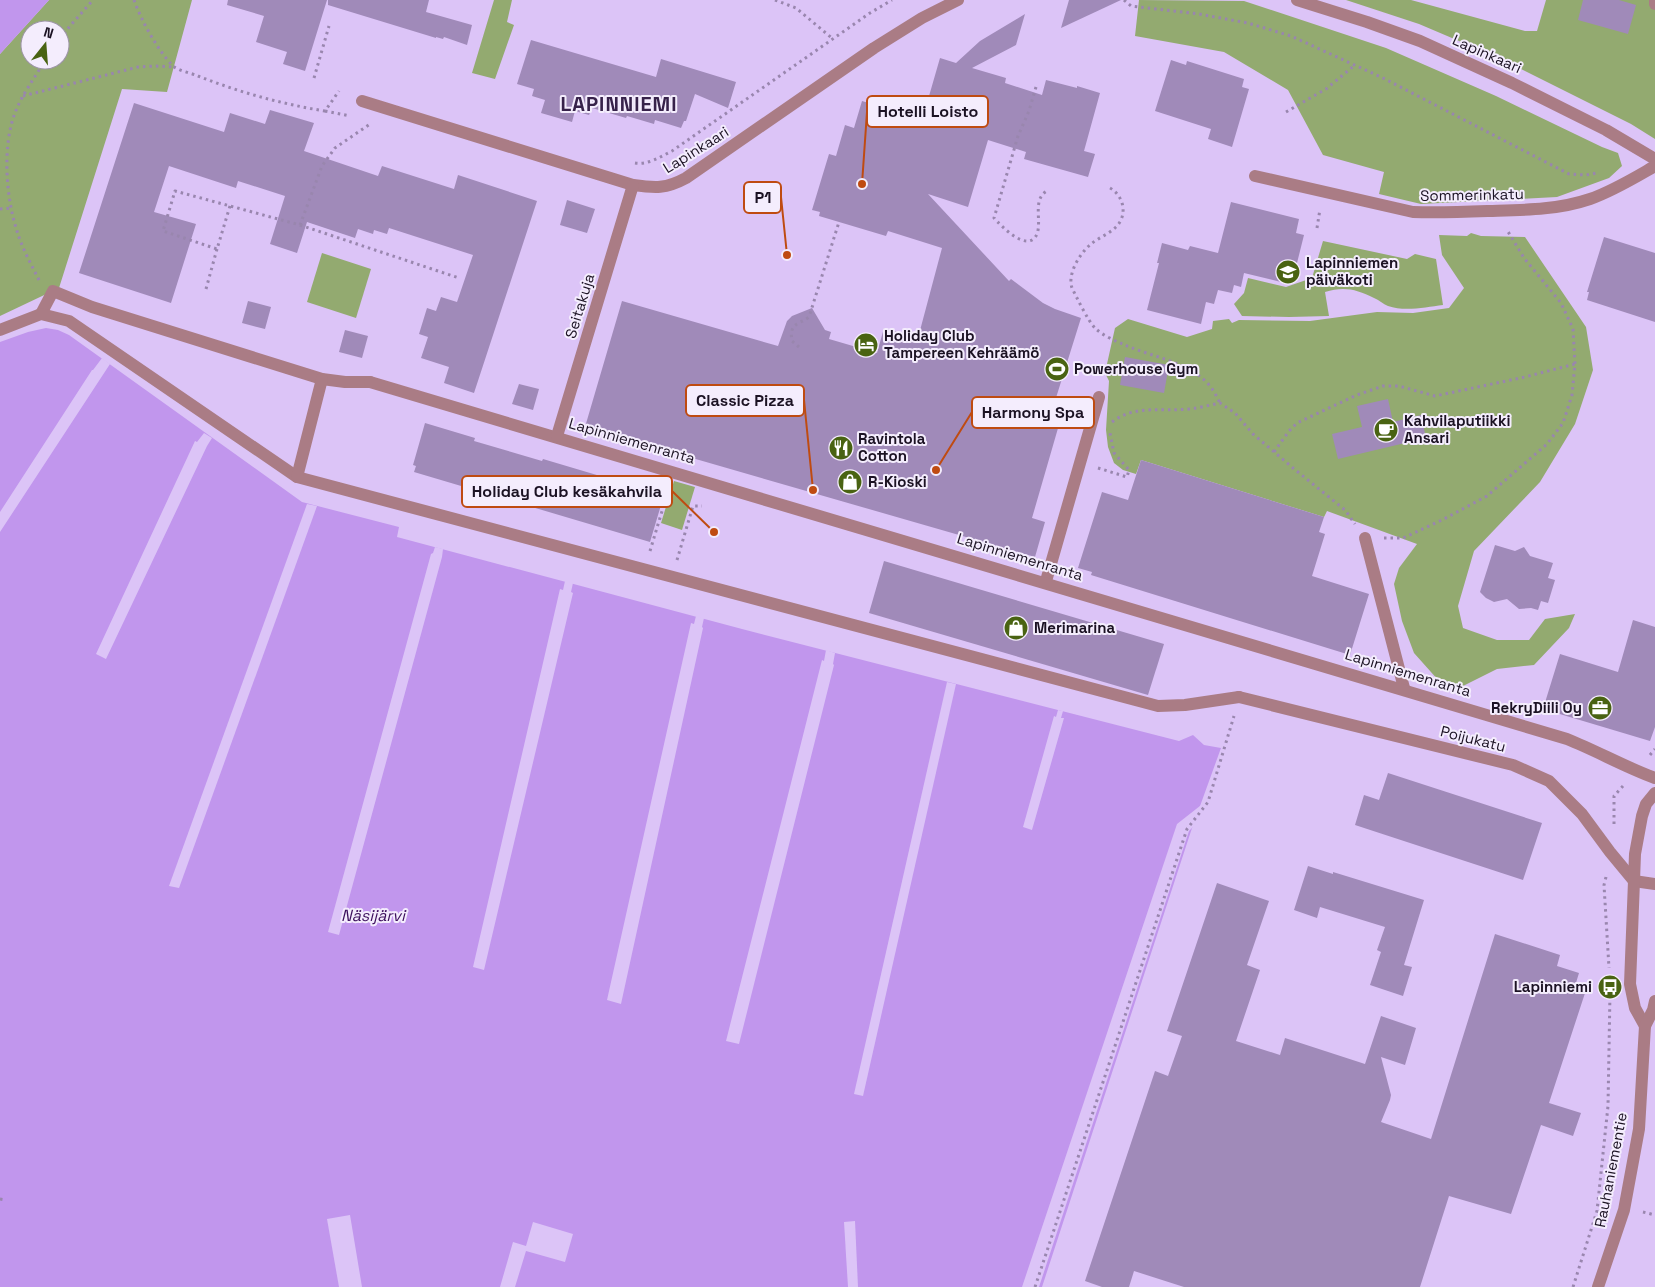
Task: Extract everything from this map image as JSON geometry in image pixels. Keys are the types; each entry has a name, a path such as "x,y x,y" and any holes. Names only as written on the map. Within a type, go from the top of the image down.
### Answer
{"street":[{"name":"Lapinkaari","path":"362,101 633,185 664,188 686,178 874,48 922,18 958,0"},
{"name":"Lapinkaari","path":"1297,0 1420,41 1598,125 1655,159"},
{"name":"Sommerinkatu","path":"1255,176 1413,212 1503,211 1554,208 1590,199 1612,190 1655,166"},
{"name":"Seitakuja","path":"557,436 633,185"},
{"name":"Lapinniemenranta","path":"53,291 92,307 322,379 345,382 370,382 1404,688 1567,739 1655,778"},
{"path":"41,314 53,291"},
{"path":"0,330 41,314 69,321 298,477 322,379"},
{"path":"1046,581 1099,397"},
{"name":"Poijukatu","path":"298,477 1158,706 1185,705 1239,697 1512,765 1549,781 1582,814 1634,881"},
{"path":"1365,538 1404,688"},
{"name":"Rauhaniementie","path":"1644,1026 1635,1008 1630,984 1635,854 1640,822 1646,804 1655,793"},
{"path":"1634,881 1655,884"},
{"name":"Rauhaniementie","path":"1598,1287 1624,1210 1639,1129 1644,1026 1653,1010 1655,1001"}],"path":[{"path":"70,27 93,0"},
{"path":"134,0 140,17 174,67"},
{"path":"775,0 796,8 833,39"},
{"path":"632,163 640,164 653,161 672,151 870,12 892,0"},
{"path":"1124,0 1131,6 1199,14 1248,23 1291,36 1383,78 1569,174 1586,175 1603,172"},
{"path":"314,78 329,26"},
{"path":"1286,112 1326,89 1355,65"},
{"path":"23,96 138,67 156,66 174,67 231,88 300,107 325,111 339,91"},
{"path":"39,70 14,115 7,149 7,185 17,232 39,280 53,291"},
{"path":"1036,87 1029,111 1018,136 994,218 1019,240 1027,242 1032,240 1036,235 1041,196 1047,191"},
{"path":"300,225 322,166 335,148 373,122"},
{"path":"1110,188 1116,191 1123,203 1119,224 1083,252 1070,278 1082,308 1094,328 1114,340 1190,370 1209,385 1220,403 1235,413 1253,434 1345,510 1365,538 1403,538 1487,496 1546,444 1562,423 1572,395 1575,364 1573,329 1561,303 1524,258 1508,234 1503,211"},
{"path":"217,249 163,231 175,191 300,225 459,278"},
{"path":"1317,228 1321,205"},
{"path":"206,289 230,206"},
{"path":"0,209 11,208"},
{"path":"799,347 792,341 791,332 793,327 809,317 839,222"},
{"path":"1274,452 1297,423 1357,395 1383,386 1399,386 1435,396 1525,377 1575,364"},
{"path":"1112,422 1120,416 1139,410 1181,410 1220,403"},
{"path":"1080,462 1126,477 1129,470 1114,453 1110,432"},
{"path":"654,538 663,506"},
{"path":"680,548 693,506 702,506"},
{"path":"1035,1287 1187,829 1208,802 1229,734"},
{"path":"1614,796 1614,830"},
{"path":"1604,885 1609,969"},
{"path":"1573,1287 1597,1211 1608,1106 1610,987"},
{"path":"0,1199 6,1200"},
{"path":"1644,1212 1655,1214"}],"green space":[{"path":"49,0 192,0 167,92 122,89 59,288 0,316 0,54 20,32 20,70 70,70 70,20 31,20"},
{"path":"494,0 512,0 507,22 514,25 495,79 472,73"},
{"path":"1139,0 1244,1 1386,48 1496,96 1618,153 1622,166 1609,178 1557,197 1421,204 1379,194 1384,172 1323,155 1288,90 1224,52 1135,36"},
{"path":"1346,0 1411,0 1525,31 1537,31 1546,0 1655,0 1655,139 1631,124 1499,58 1419,24"},
{"path":"1471,233 1481,236 1525,237 1586,327 1593,370 1575,424 1540,482 1474,551 1458,606 1463,628 1497,640 1529,640 1545,619 1575,614 1569,628 1534,665 1497,669 1459,688 1439,681 1414,653 1402,621 1394,584 1399,568 1417,544 1327,511 1324,517 1141,460 1136,474 1123,470 1114,463 1108,447 1106,430 1109,381 1105,373 1115,328 1128,319 1187,337 1212,329 1213,321 1229,319 1232,323 1239,320 1310,321 1377,312 1413,313 1449,308 1464,288 1442,255 1439,235 1467,236"},
{"path":"1323,241 1407,259 1415,254 1436,259 1443,305 1401,309 1386,305 1362,292 1338,289 1325,292 1329,316 1242,316 1234,304 1244,293 1248,278 1286,287 1312,278"},
{"path":"322,253 371,269 356,318 307,302"},
{"path":"674,481 695,487 682,530 661,523"}],"water":[{"path":"0,0 49,0 31,20 20,20 20,32 0,54"},
{"name":"Näsijärvi","path":"46,328 58,330 69,335 302,502 399,527 397,537 742,629 1179,741 1193,735 1204,745 1221,748 1191,831 1042,1287 0,1287 0,342"}],"pier":[{"path":"102,358 110,364 0,532 0,512 92,370"},
{"path":"204,433 212,438 106,659 96,654 195,441 197,442"},
{"path":"307,504 317,506 179,888 169,886"},
{"path":"435,547 443,549 442,557 339,935 328,932 431,554"},
{"path":"565,581 573,583 571,592 573,593 484,970 473,967 560,589 563,590"},
{"path":"696,616 704,618 703,628 621,1004 607,1000 691,623 694,624"},
{"path":"826,650 835,653 834,665 739,1044 726,1041 822,660 824,661"},
{"path":"947,682 956,684 863,1096 854,1094"},
{"path":"1058,710 1063,711 1061,718 1064,718 1032,830 1023,827 1054,716 1056,717"},
{"path":"1205,802 1197,823 1189,831 1039,1287 1022,1287 1177,824"},
{"path":"350,1215 362,1287 339,1287 327,1219"},
{"path":"855,1221 858,1287 848,1287 844,1222"},
{"path":"533,1222 573,1234 565,1262 526,1251 515,1287 500,1287 513,1242 526,1246"}],"building":[{"path":"228,0 327,0 305,71 283,64 287,52 256,42 264,16 227,5"},
{"path":"328,0 429,0 426,12 472,25 467,45 444,37 443,39 436,38 328,5"},
{"path":"1069,0 1121,0 1061,28"},
{"path":"1583,0 1619,0 1636,5 1628,34 1578,20"},
{"path":"1025,14 1016,45 972,68 1006,78 1005,83 1042,95 1046,80 1100,93 1084,151 1095,154 1088,177 1024,159 1026,152 988,140 968,207 928,194 1009,281 1011,279 1043,303 1081,318 1055,401 1065,404 1032,518 1045,522 1035,557 585,427 622,301 778,346 787,321 792,316 812,308 825,330 831,332 829,339 877,353 884,328 918,338 942,248 888,231 886,236 819,216 820,212 812,210 829,154 836,156 845,125 854,128 862,101 892,110 895,101 925,110 940,58 956,63 980,41"},
{"path":"531,40 656,77 661,59 736,82 728,108 695,94 686,121 684,121 681,128 655,120 654,124 627,116 626,118 592,108 589,115 575,111 572,122 541,113 545,100 532,96 534,89 517,84"},
{"path":"1171,60 1186,65 1187,61 1244,79 1242,87 1249,89 1232,147 1208,139 1211,129 1155,111"},
{"path":"134,103 224,132 230,113 265,124 270,110 314,123 304,151 378,176 382,166 454,189 458,175 537,201 474,393 444,383 449,367 421,358 428,337 419,334 427,308 436,311 441,297 457,302 473,255 389,228 387,234 374,230 373,234 358,229 355,238 307,222 297,253 270,244 285,196 238,181 236,188 169,166 154,212 196,224 171,303 79,273"},
{"path":"567,200 595,209 587,233 560,225"},
{"path":"1231,202 1299,219 1296,233 1304,235 1293,279 1286,277 1285,283 1244,273 1241,287 1234,285 1232,293 1218,290 1214,304 1206,302 1201,324 1147,310 1162,243 1188,250 1190,246 1218,253"},
{"path":"1604,237 1655,253 1655,322 1587,300 1589,292 1587,292"},
{"path":"248,301 271,307 265,329 242,323"},
{"path":"345,330 368,336 362,358 339,352"},
{"path":"1125,357 1169,365 1164,393 1120,385"},
{"path":"519,384 539,389 533,410 512,404"},
{"name":"Kahvilaputiikki Ansari","path":"1388,399 1393,422 1421,415 1426,438 1338,459 1332,434 1362,427 1357,406"},
{"path":"425,423 475,438 474,441 542,461 543,459 664,495 650,542 414,472 416,466 413,465"},
{"path":"1141,460 1324,517 1319,532 1325,534 1312,576 1369,594 1350,655 1091,575 1092,572 1078,568 1102,492 1128,500"},
{"path":"1495,545 1515,551 1524,547 1530,556 1553,563 1548,578 1555,580 1548,603 1541,601 1538,610 1531,608 1519,609 1507,599 1494,602 1480,592"},
{"name":"Merimarina","path":"884,561 1164,644 1148,695 869,613"},
{"path":"1633,620 1655,627 1655,727 1650,741 1543,709 1560,654 1618,672"},
{"path":"1388,773 1542,823 1523,880 1355,825 1364,795 1379,800"},
{"path":"1308,866 1424,900 1404,965 1412,967 1403,996 1370,985 1381,952 1377,950 1385,927 1320,907 1317,918 1294,910"},
{"path":"1217,883 1269,901 1247,965 1260,970 1236,1041 1280,1055 1285,1038 1365,1064 1381,1016 1416,1028 1405,1065 1381,1057 1391,1095 1381,1122 1431,1139 1495,934 1560,955 1557,966 1579,973 1575,986 1586,990 1549,1103 1581,1113 1573,1136 1541,1125 1511,1214 1449,1196 1420,1287 1184,1287 1134,1271 1129,1287 1102,1287 1085,1281 1155,1071 1168,1076 1182,1036 1167,1031"}],"place":[{"name":"Hotelli Loisto","path":"862,184"},
{"name":"P1","path":"787,255"},
{"name":"Lapinniemen päiväkoti","path":"1288,272"},
{"name":"Holiday Club Tampereen Kehräämö","path":"866,345"},
{"name":"Powerhouse Gym","path":"1057,369"},
{"name":"Kahvilaputiikki Ansari","path":"1386,430"},
{"name":"Ravintola Cotton","path":"841,448"},
{"name":"Harmony Spa","path":"936,470"},
{"name":"R-Kioski","path":"850,482"},
{"name":"Classic Pizza","path":"813,490"},
{"name":"Holiday Club kesäkahvila","path":"714,532"},
{"name":"Merimarina","path":"1016,628"},
{"name":"RekryDiili Oy","path":"1600,708"},
{"name":"Lapinniemi","path":"1610,987"}],"district":[{"name":"LAPINNIEMI","path":"619,104"}]}
